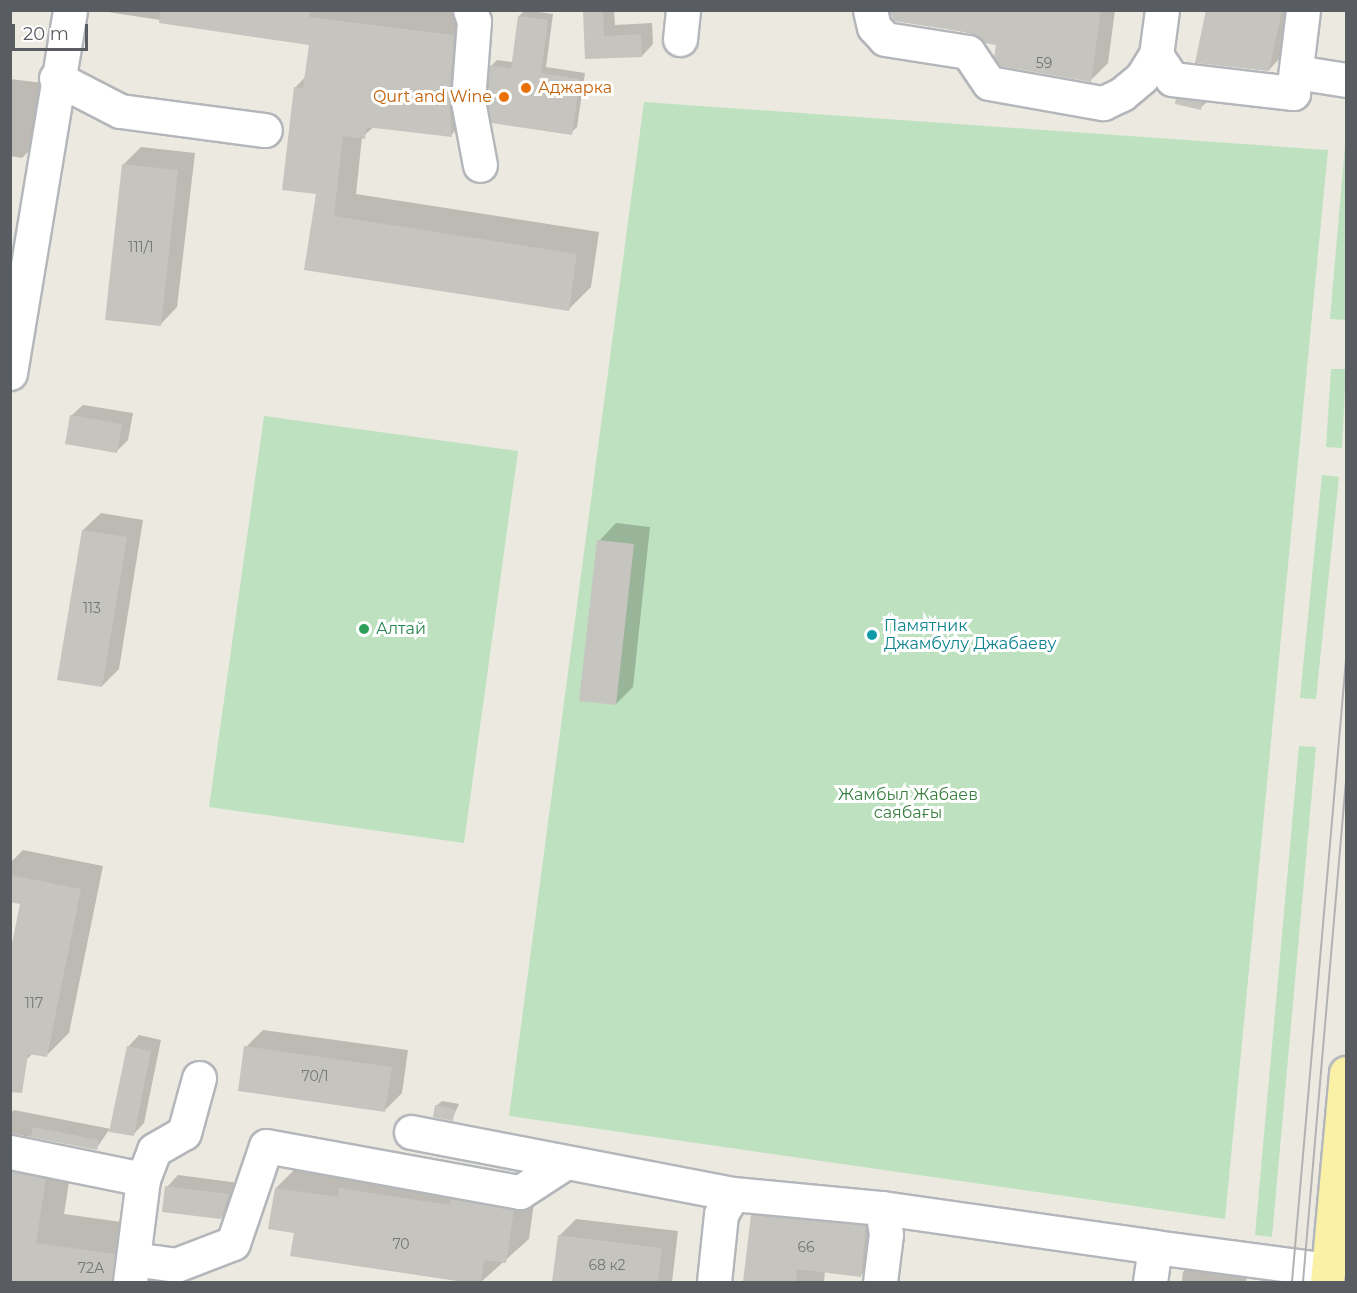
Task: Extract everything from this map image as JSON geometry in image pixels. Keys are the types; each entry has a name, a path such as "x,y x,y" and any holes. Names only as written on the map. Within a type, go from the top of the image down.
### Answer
{"main road":[{"path":"1328,1276 1347,1073"}],"lane":[{"path":"10,373 23,202 56,78 70,10"},
{"path":"470,10 474,21 468,100 480,165"},
{"path":"870,10 874,27 885,39 968,52 989,82 1103,103 1122,94 1142,77 1156,55 1162,10"},
{"path":"1156,55 1172,79 1293,93 1303,10"},
{"path":"1296,72 1347,80"},
{"path":"56,78 120,111 265,130"},
{"path":"200,1078 184,1133 154,1150 144,1179 132,1271 175,1274 233,1243 266,1146 520,1192 564,1164"},
{"path":"411,1132 564,1164 732,1194 882,1208 1155,1247 1328,1276"},
{"path":"10,1152 144,1179"},
{"path":"714,1282 721,1214 732,1194"},
{"path":"880,1282 886,1234 882,1208"},
{"path":"1150,1282 1155,1247"}],"green space":[{"name":"Жамбыл Жабаев саябағы","path":"644,102 1328,150 1225,1219 509,1116"},
{"path":"1346,133 1346,320 1330,319"},
{"path":"1331,369 1346,369 1342,448 1326,447"},
{"name":"Алтай","path":"264,416 518,451 464,843 209,807"},
{"path":"1322,475 1339,477 1316,699 1300,698"},
{"path":"1299,746 1316,747 1272,1237 1255,1235"}],"building":[{"path":"160,10 310,10 309,17 454,35 449,100 452,137 366,127 365,139 343,136 334,216 577,254 569,311 304,270 316,194 282,190 294,87 303,88 309,45 159,23"},
{"path":"583,10 603,10 604,36 641,34 642,57 585,59"},
{"path":"889,10 1101,10 1091,82 1000,66 994,58 996,45 985,43 971,33 894,21"},
{"path":"1206,10 1282,10 1269,71 1195,63"},
{"path":"518,16 548,20 541,73 580,79 572,135 491,123 487,100 489,65 511,69"},
{"path":"1176,98 1202,101 1201,110 1175,104"},
{"path":"122,164 178,170 161,326 105,320"},
{"path":"70,415 122,424 117,453 65,444"},
{"path":"82,530 127,537 102,687 57,680"},
{"path":"597,540 634,544 616,705 579,701"},
{"path":"10,875 81,889 47,1057 28,1054 22,1093 10,1092 10,953 20,904 10,902"},
{"path":"127,1046 151,1051 134,1136 109,1132"},
{"path":"244,1046 392,1067 385,1112 238,1091"},
{"path":"435,1105 455,1109 453,1121 433,1117"},
{"path":"33,1127 99,1140 97,1150 31,1137"},
{"path":"10,1171 46,1178 36,1243 115,1254 112,1282 10,1282"},
{"path":"165,1186 229,1194 221,1219 162,1212"},
{"path":"275,1188 338,1197 339,1188 450,1205 451,1199 514,1210 506,1263 484,1260 481,1282 464,1282 290,1256 294,1233 268,1229"},
{"path":"751,1215 866,1225 861,1277 797,1269 796,1282 743,1282"},
{"path":"558,1235 662,1248 658,1282 552,1282"}],"tram line":[{"path":"1292,1282 1346,660"},
{"path":"1303,1282 1346,784"}],"place":[{"name":"Аджарка","path":"526,88"},
{"name":"Qurt and Wine","path":"504,97"},
{"name":"Алтай","path":"364,629"},
{"name":"Памятник Джамбулу Джабаеву","path":"872,635"}]}
